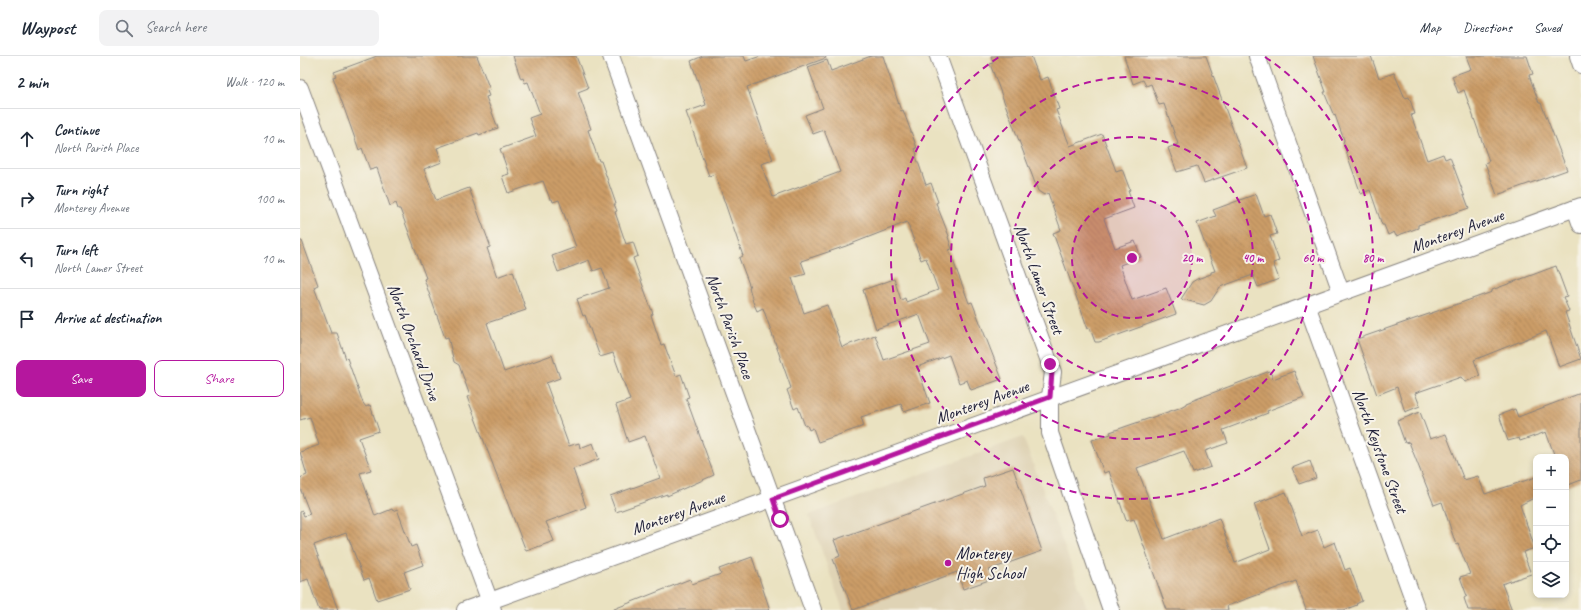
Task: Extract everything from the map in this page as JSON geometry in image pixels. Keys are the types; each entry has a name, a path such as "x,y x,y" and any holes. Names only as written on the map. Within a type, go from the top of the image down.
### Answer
{"street":[{"name":"North Parish Place","path":"611,56 813,610"},
{"name":"North Lamer Street","path":"938,56 1050,364 1052,372 1050,433 1111,610"},
{"path":"1257,56 1341,292"},
{"path":"1578,56 1581,65"},
{"name":"North Orchard Drive","path":"300,88 491,606"},
{"name":"Monterey Avenue","path":"465,610 491,606 773,499 1050,397 1578,207"},
{"path":"1578,207 1581,225"},
{"name":"North Keystone Street","path":"1307,305 1417,610"}],"shaded area":[{"name":"Monterey High School","path":"1023,437 1088,610 843,610 809,515"}],"building":[{"path":"377,56 477,56 490,90 487,91 489,96 486,97 498,128 479,135 478,133 437,148 442,162 424,169 436,200 469,188 490,245 490,247 487,248 497,277 513,271 526,310 487,323 504,372 552,355 560,378 546,383 569,446 579,443 580,448 593,443 599,459 573,469 586,507 546,522 554,541 526,551 467,397 470,396 459,365 454,362 448,337 445,338 424,279 426,278 400,209 398,209 396,203 390,206 377,168 370,170 362,148 359,150 333,77 336,76 334,72"},
{"path":"513,56 576,56 588,88 578,92 591,129 588,130 616,204 614,204 617,211 615,212 626,244 633,242 638,256 633,258 653,314 651,315 661,345 664,344 676,376 681,374 689,397 686,398 714,475 667,496 667,494 616,512 610,496 660,478 645,436 628,442 616,405 630,400 613,353 600,357 585,315 583,316 577,299 609,288 602,268 593,271 589,260 558,272 552,256 576,247 559,200 553,202 552,199 550,199 543,181 508,193 502,176 509,174 500,149 536,136 529,118 540,114 528,82 525,83 523,78 521,79"},
{"path":"703,56 744,56 746,61 761,56 825,56 826,58 747,87 773,160 761,164 773,197 840,172 824,130 813,134 805,115 823,108 808,67 827,60 831,71 871,56 883,56 901,111 903,110 917,148 915,148 916,156 926,185 931,183 938,202 936,203 949,236 952,249 949,250 969,303 972,302 1002,379 971,390 967,380 959,383 949,355 917,367 930,403 904,412 901,404 861,417 864,426 818,442 813,428 809,430 807,425 805,426 798,407 794,409 787,390 791,388 763,308 757,311 753,302 750,287 739,258 743,256 715,174 709,176 686,112 706,105 691,61","holes":["907,222 921,260 926,258 938,290 906,302 905,298 901,300 894,279 863,290 876,329 919,314 930,344 884,360 875,335 842,347 827,305 804,313 792,278 806,274 801,261 846,246"]},
{"path":"991,56 1031,56 1040,80 1048,77 1059,109 1056,110 1070,146 1102,134 1116,171 1122,169 1130,190 1128,191 1134,208 1104,219 1115,248 1135,241 1141,257 1120,265 1132,300 1166,288 1176,314 1099,342 1095,342 1090,328 1088,329 1053,233 1061,230 1048,193 1044,195 1038,191 990,64 993,63"},
{"path":"1124,56 1206,56 1247,168 1204,183 1197,166 1177,172 1168,148 1178,144 1164,104 1159,105 1151,84 1146,86 1143,80 1133,84"},
{"path":"1313,56 1371,56 1379,78 1394,73 1405,98 1409,97 1415,114 1411,115 1427,160 1443,154 1445,159 1450,157 1469,208 1418,225 1418,228 1396,236 1394,232 1388,235 1384,225 1382,225 1370,190 1361,194 1343,143 1344,140 1335,115 1334,116 1324,92 1326,92"},
{"path":"1466,56 1527,56 1533,74 1529,75 1567,170 1497,195 1485,163 1489,161 1464,90 1458,93 1452,76 1471,69"},
{"path":"1256,194 1264,216 1270,214 1277,234 1270,236 1279,261 1273,263 1279,279 1258,287 1253,275 1220,287 1211,301 1204,305 1181,299 1192,282 1215,271 1197,223 1216,216 1213,210"},
{"path":"300,241 302,241 318,285 314,287 331,333 337,333 363,403 366,407 370,405 379,431 359,438 371,470 360,473 375,516 392,509 393,511 397,509 411,547 416,545 423,565 404,572 410,589 377,600 369,578 364,580 346,533 314,545 338,610 319,610 308,579 300,582 300,512 302,511 304,516 310,514 300,488 300,478 307,475 300,452 319,445 310,417 300,420"},
{"path":"1556,266 1567,296 1563,297 1569,311 1565,312 1581,359 1559,367 1546,331 1474,360 1480,376 1465,382 1461,377 1415,393 1420,406 1405,412 1397,387 1377,395 1357,339 1492,292 1492,290"},
{"path":"1270,371 1273,379 1294,371 1304,397 1267,411 1268,413 1223,430 1228,443 1205,451 1211,467 1193,473 1184,451 1137,468 1164,539 1219,518 1235,563 1270,549 1254,504 1286,492 1302,536 1318,530 1324,547 1335,542 1345,570 1350,568 1362,601 1356,604 1357,605 1344,610 1306,610 1296,581 1227,606 1228,610 1167,610 1134,519 1126,520 1109,471 1104,473 1092,440 1111,434 1110,432 1179,408 1186,403"},
{"path":"1581,393 1581,480 1569,485 1569,454 1554,454 1546,432 1520,441 1519,438 1508,441 1499,415 1515,409 1518,417"},
{"path":"1420,412 1430,439 1446,434 1464,480 1478,476 1485,494 1533,478 1533,498 1520,505 1533,542 1533,549 1523,552 1531,574 1502,584 1512,610 1468,610 1464,598 1467,596 1460,577 1470,574 1458,544 1456,545 1442,502 1434,505 1409,442 1405,443 1397,421"},
{"path":"1310,461 1316,478 1299,484 1292,468"},
{"path":"1013,468 1042,551 989,570 992,579 963,589 957,572 853,610 833,559 840,556 834,540 985,486 983,478"},
{"path":"752,557 770,610 614,610 690,579 692,584 721,574 719,569"}],"place":[{"name":"Monterey High School","path":"948,563"}],"route":[{"path":"780,519 773,499 1050,397 1052,372 1050,364"}]}
